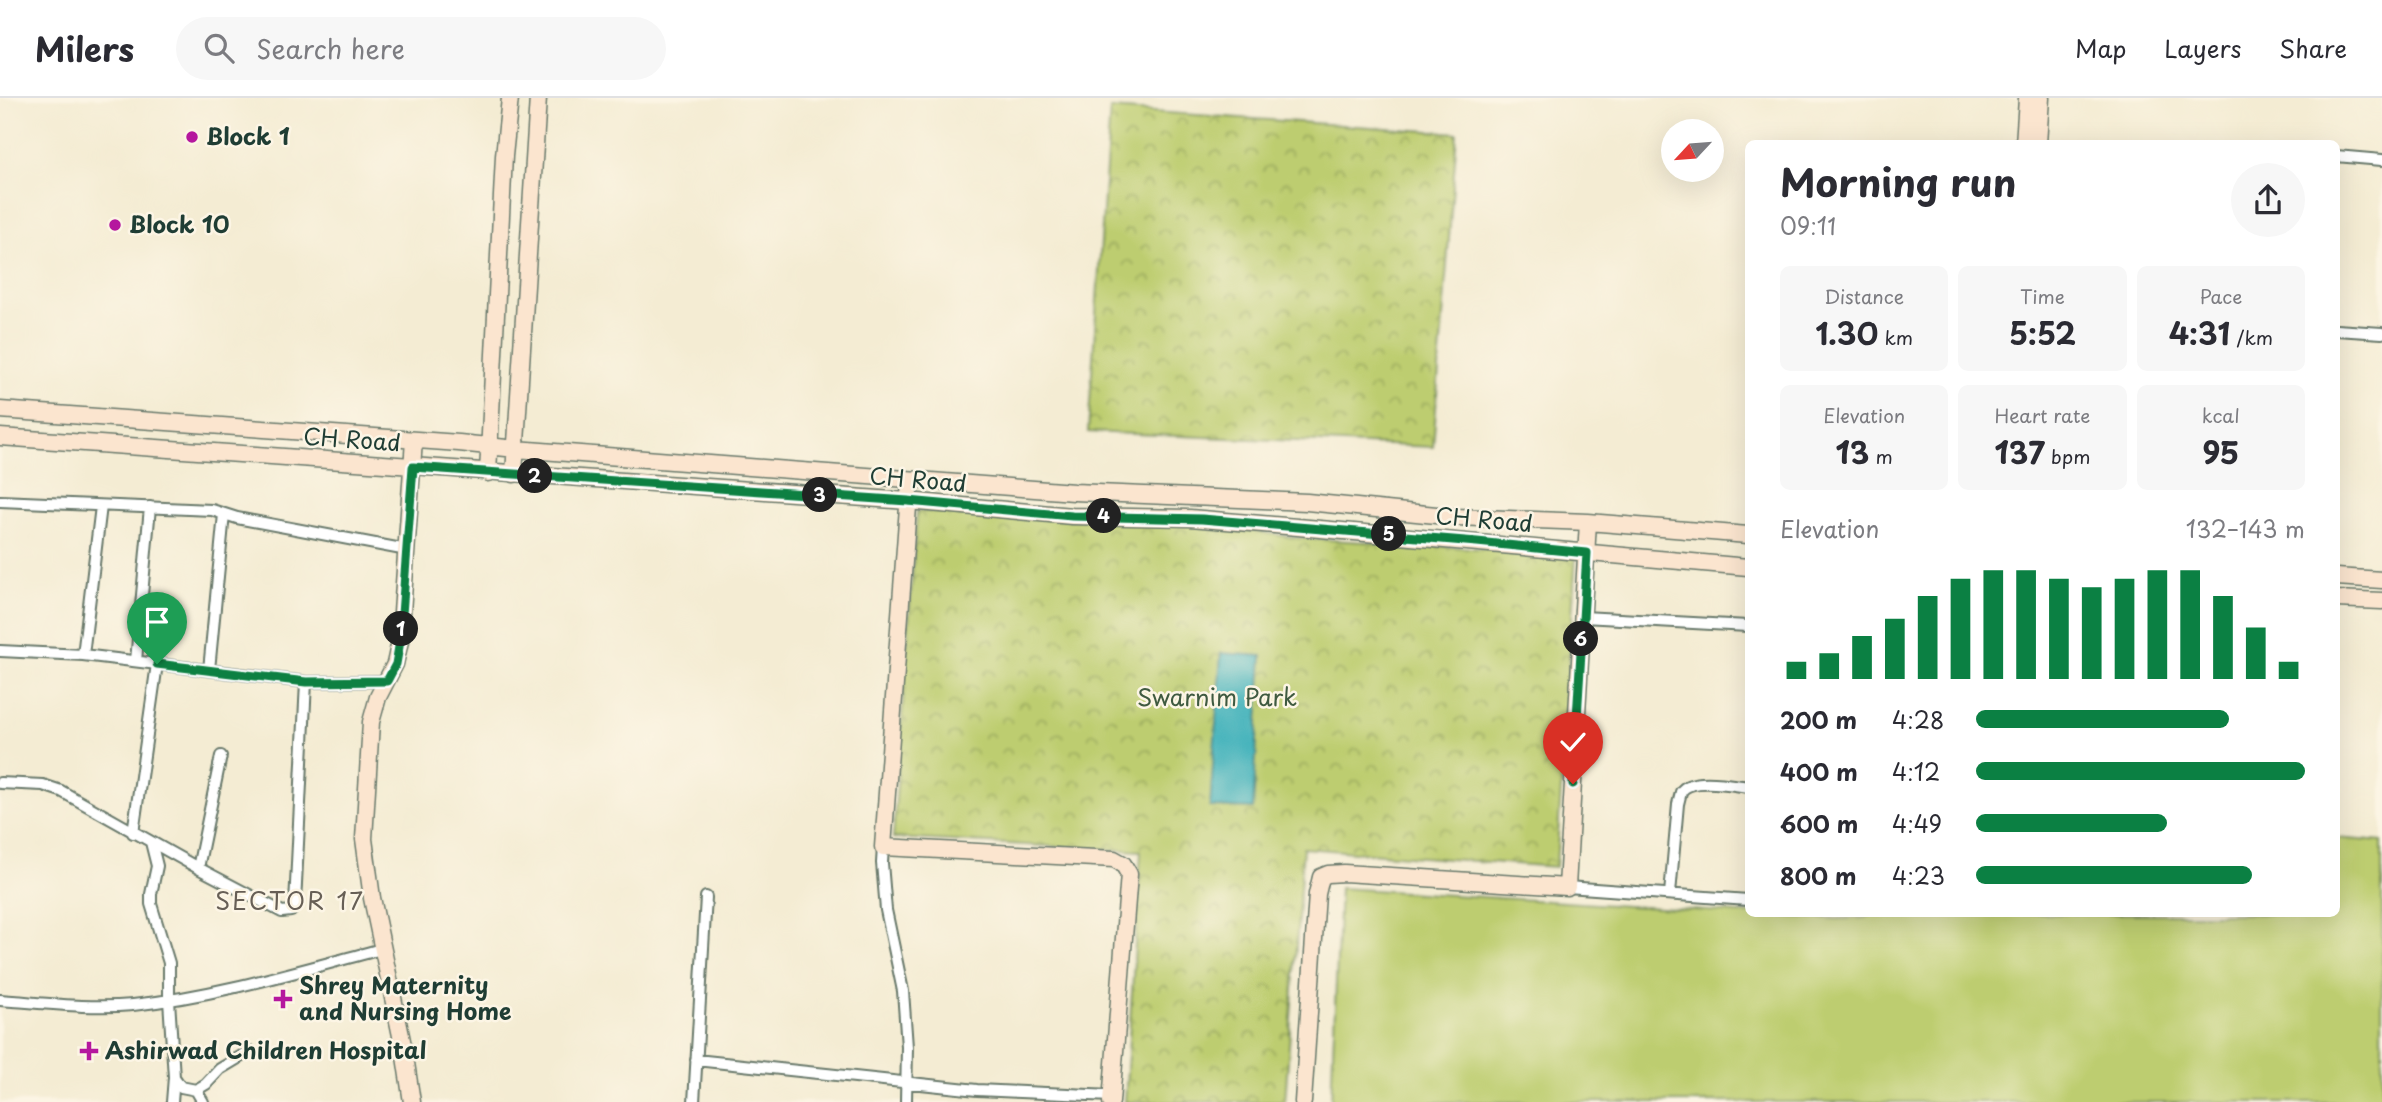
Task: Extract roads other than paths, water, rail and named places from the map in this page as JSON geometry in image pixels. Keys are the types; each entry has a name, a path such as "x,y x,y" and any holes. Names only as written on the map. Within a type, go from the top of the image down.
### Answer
{"street":[{"path":"488,473 504,156 510,98"},
{"path":"514,474 538,98"},
{"path":"2024,140 2027,98"},
{"path":"2038,140 2041,98"},
{"path":"2340,156 2382,160"},
{"path":"2340,330 2382,333"},
{"name":"CH Road","path":"0,410 490,445 1074,492 1127,492 1307,502 1466,518 1588,522 1745,535"},
{"name":"CH Road","path":"0,437 908,501 1072,516 1202,519 1745,567"},
{"path":"412,1102 404,1050 372,898 364,839 371,723 375,706 396,664 400,641 414,440"},
{"path":"906,1102 904,991 886,910 883,847 910,478"},
{"path":"0,501 212,510 407,550"},
{"path":"83,655 101,506"},
{"path":"136,661 150,507"},
{"path":"209,670 224,514"},
{"path":"1567,887 1588,522"},
{"path":"2340,576 2382,580"},
{"path":"2340,599 2382,601"},
{"path":"1583,617 1745,626"},
{"path":"0,651 83,655 306,682 387,681"},
{"path":"133,833 157,664"},
{"path":"0,783 51,788 282,912 291,911 295,904 306,682"},
{"path":"198,868 221,756"},
{"path":"1670,894 1678,804 1682,792 1687,786 1702,783 1745,787"},
{"path":"151,842 157,866 151,904 168,954 174,1077 172,1102"},
{"path":"696,1060 977,1090 1112,1099 1129,874 1123,863 1114,859 883,847"},
{"path":"1303,1102 1317,894 1321,877 1344,873 1745,900"},
{"path":"694,1102 706,897"},
{"path":"0,1000 105,1006 169,1000 383,949"},
{"path":"174,1077 181,1087 196,1090 220,1069 250,1051"},
{"path":"196,1090 203,1102"},
{"path":"976,1102 977,1090"}],"water":[{"path":"1221,653 1262,656 1253,809 1210,807"}],"place":[{"name":"Block 1","path":"192,137"},
{"name":"Block 10","path":"115,225"},
{"name":"Shrey Maternity and Nursing Home","path":"283,999"},
{"name":"Ashirwad Children Hospital","path":"89,1051"}],"district":[{"name":"SECTOR 17","path":"290,902"}],"park label":[{"name":"Swarnim Park","path":"1217,698"}]}
